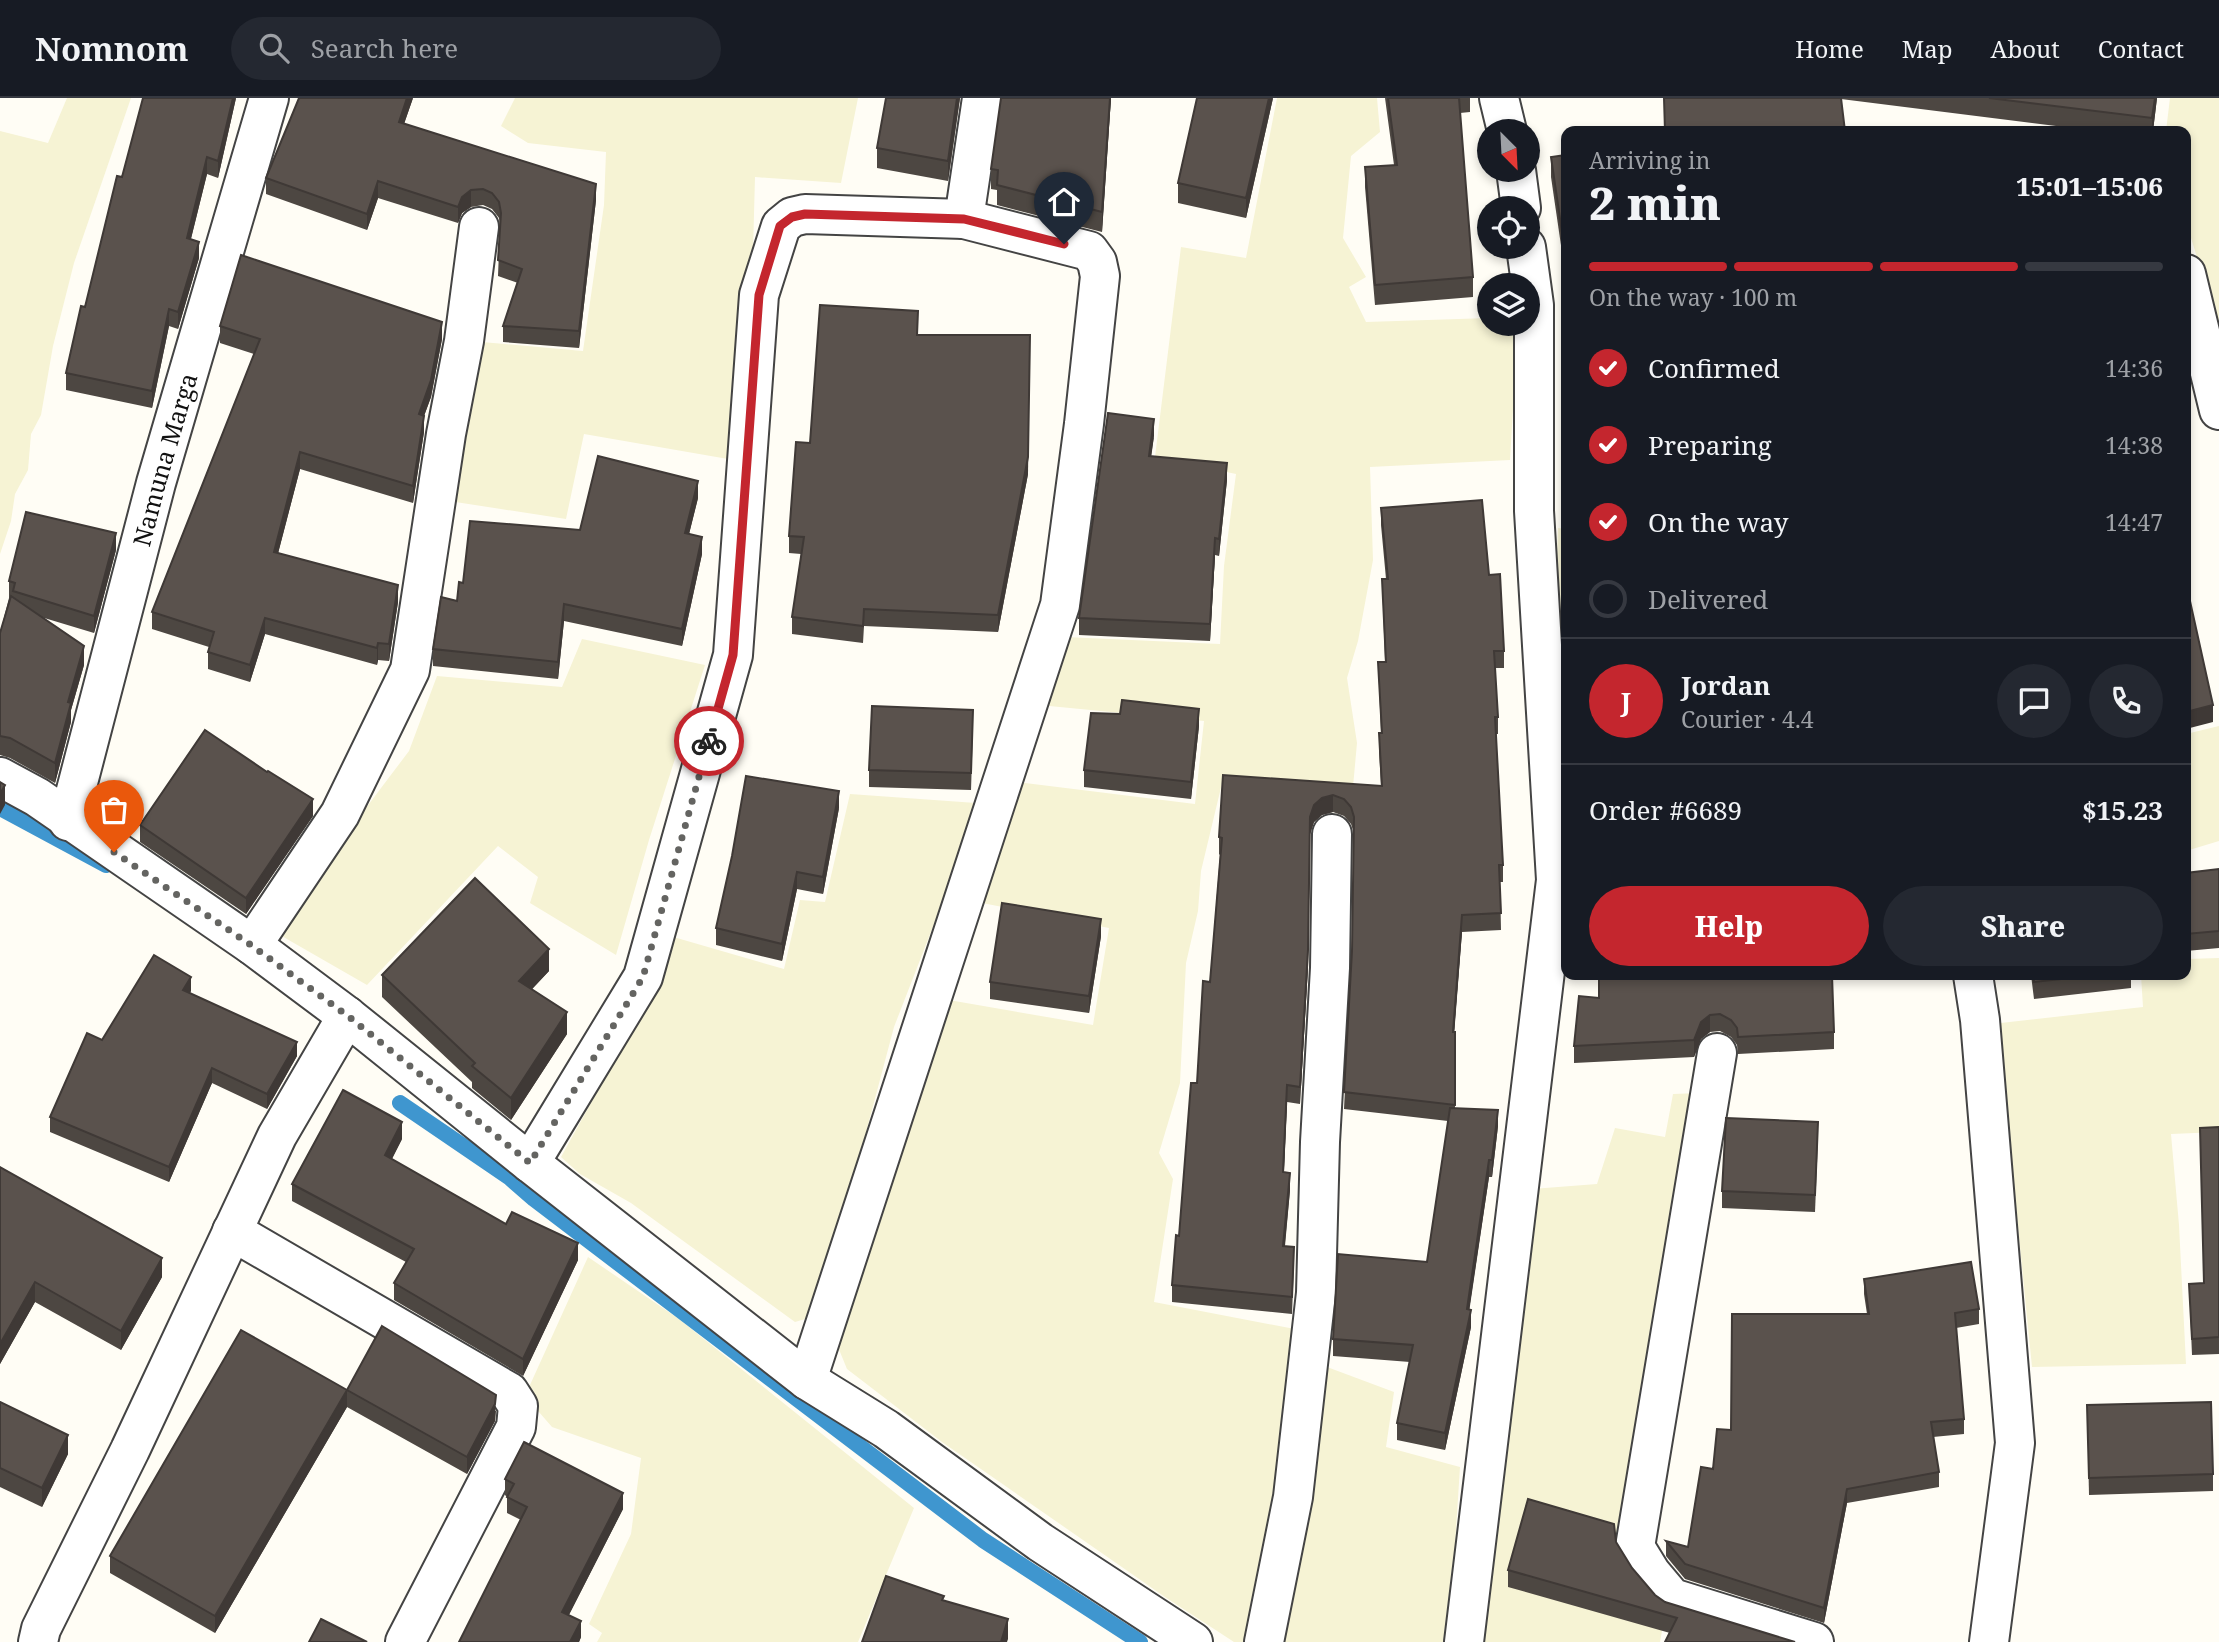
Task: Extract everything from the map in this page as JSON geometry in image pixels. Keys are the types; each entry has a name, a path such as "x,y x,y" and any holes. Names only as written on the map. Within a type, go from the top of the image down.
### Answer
{"street":[{"name":"Namuna Marga","path":"68,821 156,482 269,98"},
{"path":"964,219 982,98"},
{"path":"1499,98 1504,119"},
{"path":"530,1163 643,977 733,655 759,295 780,226 792,217 805,214 964,219 1088,251 1097,262 1100,276 1060,605 807,1380"},
{"path":"251,945 340,814 410,670 446,434 464,341 478,227"},
{"path":"1464,1642 1556,880 1550,511 1534,305 1528,259"},
{"path":"2191,295 2219,410"},
{"path":"0,778 37,797 68,821 251,945 348,1016 807,1380 886,1429 1040,1542 1193,1642"},
{"path":"1264,1642 1293,1497 1316,1293 1320,1142 1330,968 1332,834"},
{"path":"1974,980 1980,1020 2015,1443 1989,1642"},
{"path":"38,1642 41,1629 130,1450 277,1136 348,1016"},
{"path":"1717,1053 1635,1547 1651,1573 1672,1598 1814,1642"},
{"path":"232,1231 509,1392 519,1406 516,1427 405,1642"}],"shaded area":[{"path":"67,98 131,98 74,263 53,346 41,415 31,434 28,470 15,494 11,521 0,554 0,131 48,143"},
{"path":"515,98 858,98 841,183 755,177 753,251 728,459 584,434 566,519 449,501 482,342 583,351 604,205 606,152 528,143 501,126"},
{"path":"1277,98 1377,98 1380,132 1351,156 1343,238 1366,277 1349,287 1366,322 1477,318 1477,336 1517,336 1510,460 1370,467 1373,560 1358,641 1347,678 1357,743 1353,787 1224,775 1201,871 1198,911 1186,963 1180,1083 1159,1153 1173,1179 1154,1302 1300,1330 1263,1588 1250,1642 1234,1642 942,1442 847,1369 838,1347 943,999 1093,1025 1109,928 977,902 1017,782 1195,804 1204,721 1039,705 1065,637 1220,644 1224,566 1236,474 1155,457 1181,247 1246,258"},
{"path":"2170,98 2219,98 2219,328 2191,238 2191,126 2167,126"},
{"path":"1558,528 1561,528 1561,668 1553,667"},
{"path":"582,639 705,665 649,840 616,955 530,903 538,877 498,846 367,985 273,931 409,751 437,676 562,687"},
{"path":"2219,726 2219,841 2191,849 2191,733"},
{"path":"850,794 976,803 934,924 894,1027 856,1170 812,1317 795,1322 631,1203 580,1174 561,1157 643,1009 670,936 784,969 800,900 825,902"},
{"path":"2219,958 2219,1132 2171,1134 2186,1364 2032,1367 2012,1167 1992,1024 2143,1007 2141,980 2191,980 2191,959"},
{"path":"1699,1093 1643,1500 1667,1604 1660,1642 1479,1642 1532,1189 1597,1184 1615,1128 1665,1137 1673,1094"},
{"path":"588,1257 679,1319 914,1508 858,1642 597,1642 602,1633 589,1624 631,1534 641,1458 552,1427 525,1396"},
{"path":"1319,1364 1394,1392 1386,1447 1460,1467 1455,1545 1443,1642 1282,1642"}],"building":[{"path":"143,98 233,98 218,161 207,157 187,238 199,242 178,312 169,309 152,391 66,373 81,306 85,307 117,176 122,177"},
{"path":"299,98 407,98 399,122 596,184 579,331 503,326 522,269 498,260 501,213 499,202 492,193 483,189 471,190 462,197 458,207 378,181 367,214 266,178"},
{"path":"886,98 957,98 948,161 877,148"},
{"path":"1001,98 1110,98 1102,212 997,185 998,170 991,169"},
{"path":"1197,98 1269,98 1246,198 1178,183"},
{"path":"1388,98 1459,98 1473,277 1375,285 1365,167 1397,165"},
{"path":"1664,98 1841,98 1844,126 1665,126"},
{"path":"1989,98 2155,98 2152,118"},
{"path":"1561,156 1561,225 1551,157"},
{"path":"241,255 442,322 431,380 419,414 424,416 413,486 300,452 274,552 398,585 389,644 378,643 377,648 265,618 250,665 208,652 214,632 152,612 260,339 220,326"},
{"path":"820,305 918,311 917,335 1030,335 1028,457 998,615 864,609 863,626 792,617 804,537 789,536 796,442 810,443"},
{"path":"1108,413 1154,419 1149,456 1227,463 1219,539 1215,538 1210,624 1079,618"},
{"path":"598,456 698,481 685,533 702,537 682,629 564,604 558,662 433,649 441,597 457,601 459,582 463,583 470,521 580,530"},
{"path":"1482,500 1489,575 1500,574 1504,651 1494,651 1503,865 1499,865 1501,913 1462,915 1453,1032 1455,1105 1344,1092 1352,951 1354,817 1351,807 1344,799 1333,795 1322,798 1314,805 1310,817 1308,950 1300,1087 1287,1085 1283,1172 1290,1173 1283,1246 1294,1247 1292,1297 1172,1285 1176,1235 1179,1236 1191,1083 1197,1083 1203,981 1210,982 1222,838 1219,837 1223,775 1382,786 1378,662 1386,662 1382,579 1388,579 1381,508"},
{"path":"26,512 116,533 94,616 13,591 15,583 9,581"},
{"path":"11,596 84,646 55,763 10,738 0,736 0,633"},
{"path":"2191,606 2213,705 2191,711"},
{"path":"1122,700 1199,709 1191,782 1084,770 1091,713 1120,714"},
{"path":"872,706 973,710 971,773 869,770"},
{"path":"205,730 313,799 246,898 140,825"},
{"path":"746,776 839,791 823,877 797,872 782,944 716,928"},
{"path":"2219,869 2219,931 2191,934 2191,872"},
{"path":"475,878 549,949 519,981 567,1012 511,1098 472,1066 475,1063 382,975"},
{"path":"1002,903 1101,919 1089,996 990,982"},
{"path":"154,955 191,977 183,990 297,1042 267,1094 212,1068 169,1167 50,1117 87,1033 102,1040"},
{"path":"1599,980 1832,980 1834,1032 1738,1037 1737,1028 1731,1020 1720,1014 1710,1015 1701,1022 1694,1040 1574,1046 1579,996 1599,998"},
{"path":"343,1090 402,1122 385,1155 506,1224 512,1212 578,1243 523,1359 394,1283 414,1249 292,1184"},
{"path":"1450,1108 1498,1110 1467,1309 1471,1310 1445,1433 1397,1423 1413,1345 1333,1339 1338,1254 1427,1262"},
{"path":"1726,1118 1818,1122 1815,1195 1722,1191"},
{"path":"2219,1127 2219,1337 2192,1339 2189,1284 2204,1283 2200,1128"},
{"path":"0,1167 162,1258 121,1331 35,1282 0,1344"},
{"path":"1971,1262 1979,1309 1955,1313 1964,1419 1931,1422 1939,1472 1847,1489 1824,1608 1685,1564 1666,1541 1688,1547 1701,1467 1713,1469 1717,1429 1731,1430 1732,1314 1869,1314 1864,1279"},
{"path":"382,1326 496,1395 495,1404 467,1457 347,1390"},
{"path":"241,1330 347,1390 215,1616 110,1556"},
{"path":"0,1402 68,1435 42,1488 0,1468"},
{"path":"2211,1402 2213,1474 2089,1478 2087,1405"},
{"path":"524,1442 623,1493 562,1612 581,1621 570,1642 459,1642 527,1507 507,1497 514,1484 505,1479"},
{"path":"1528,1499 1614,1524 1616,1542 1632,1568 1655,1595 1665,1602 1795,1642 1665,1642 1677,1618 1508,1570"},
{"path":"886,1576 944,1596 942,1600 1008,1619 1001,1642 862,1642"},
{"path":"321,1619 367,1642 309,1642"}],"waterway":[{"path":"0,808 106,865"},
{"path":"400,1103 510,1178 983,1540 1140,1642"}],"way so far":[{"path":"114,852 251,945 348,1016 530,1163 643,977 709,741"}],"route":[{"path":"709,741 733,655 759,295 780,226 792,217 805,214 964,219 1064,244"}]}
